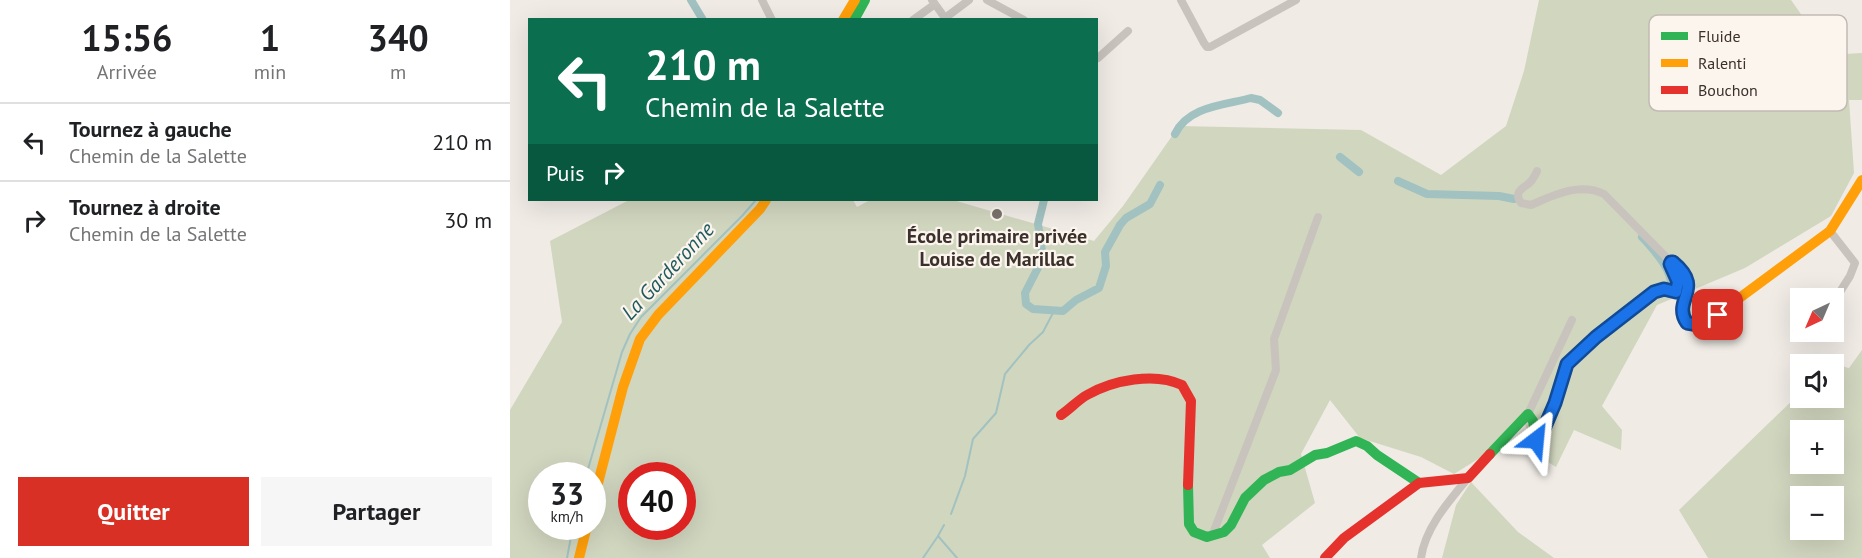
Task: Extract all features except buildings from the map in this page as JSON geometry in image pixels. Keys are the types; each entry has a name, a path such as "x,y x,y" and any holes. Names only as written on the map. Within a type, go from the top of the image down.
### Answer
{"street":[{"path":"762,0 771,18"},
{"path":"847,18 855,0"},
{"path":"848,18 865,0"},
{"path":"946,18 969,0"},
{"path":"987,0 1020,18"},
{"path":"1182,0 1204,43 1210,47 1296,0"},
{"path":"914,18 933,2 944,18"},
{"path":"1098,59 1128,31"},
{"path":"1537,171 1531,181 1521,187 1518,192 1518,198 1524,204 1531,205 1567,192 1593,189 1604,194 1671,262 1684,272 1688,281 1688,294 1682,307 1682,315 1687,323 1699,325 1718,315 1741,295 1830,231 1862,180"},
{"path":"603,462 633,354 648,327 763,204"},
{"path":"1212,536 1276,370 1274,339 1318,217"},
{"path":"1830,231 1855,263 1842,288"},
{"path":"1528,414 1533,422 1536,440 1540,438 1555,403 1567,364 1596,337 1654,292 1664,289 1676,292 1678,282 1671,262"},
{"path":"1421,558 1422,546 1448,503 1468,478 1528,414 1572,320"},
{"path":"1061,415 1090,393 1107,386 1146,379 1173,381 1182,385 1191,401 1187,507 1189,524 1194,532 1207,537 1224,532 1231,525 1245,498 1264,480 1296,467 1315,455 1356,441 1367,446 1419,483"},
{"path":"1325,558 1344,538 1419,483 1468,478"},
{"path":"579,558 584,540"}],"green space":[{"path":"1539,0 1791,0 1802,15 1649,15 1649,111 1847,111 1847,54 1862,53 1862,100 1849,100 1854,173 1831,216 1745,268 1657,305 1602,406 1622,430 1621,450 1574,430 1556,467 1543,459 1525,425 1491,451 1454,474 1421,457 1360,438 1330,400 1301,454 1315,503 1262,545 1270,558 510,558 510,410 562,322 550,241 627,201 854,201 857,207 868,201 956,201 1094,241 1123,206 1179,126 1361,130 1441,175 1506,126 1524,71"},
{"path":"1862,350 1862,558 1708,558 1679,510 1790,403 1790,408 1844,408 1844,367 1849,368"},
{"path":"1471,482 1518,532 1554,558 1442,558 1456,505"}],"waterway":[{"path":"691,0 702,18"},
{"path":"1175,134 1181,125 1198,112 1251,98 1260,100 1278,113"},
{"path":"1340,157 1359,172"},
{"path":"1398,181 1427,194 1499,196 1514,199"},
{"path":"1044,201 1038,224 1042,260 1025,293 1026,304 1033,309 1063,311 1076,300 1099,288 1106,266 1105,252 1120,225 1126,218 1150,204 1160,185"},
{"name":"La Garderonne","path":"590,462 622,352 630,334 641,317 755,201"},
{"path":"1642,237 1658,255 1667,270 1671,293"},
{"path":"951,514 965,476 973,439 996,413 1005,374 1043,332 1054,311"},
{"path":"944,525 938,536 957,558"},
{"path":"923,558 938,536"},
{"name":"La Garderonne","path":"567,558 570,540"}],"traffic: fast":[{"path":"855,18 865,0"},
{"path":"1490,454 1528,414 1533,421 1536,440 1540,438 1555,403 1567,365 1596,337 1654,292 1664,289 1676,292 1678,282 1670,264 1673,262 1685,280 1683,306 1687,323 1705,322 1730,305"},
{"path":"1188,485 1189,524 1194,532 1207,537 1224,532 1231,525 1245,498 1264,480 1279,472 1290,470 1315,455 1327,453 1356,441 1367,446 1419,483"}],"traffic: slow":[{"path":"844,18 855,0"},
{"path":"1730,305 1830,231 1862,180"},
{"path":"603,462 623,387 640,339 658,315 765,201"},
{"path":"579,558 584,540"}],"traffic: jam":[{"path":"1061,415 1087,395 1121,382 1147,378 1182,385 1191,401 1188,485"},
{"path":"1325,558 1344,538 1419,483 1468,478 1490,454"}],"place":[{"name":"École primaire privée Louise de Marillac","path":"997,214"}],"route":[{"path":"1536,440 1540,438 1555,403 1567,364 1596,337 1654,292 1664,289 1676,292 1678,282 1671,262 1684,272 1688,281 1688,294 1682,307 1682,315 1687,323 1699,325 1718,315"}]}
